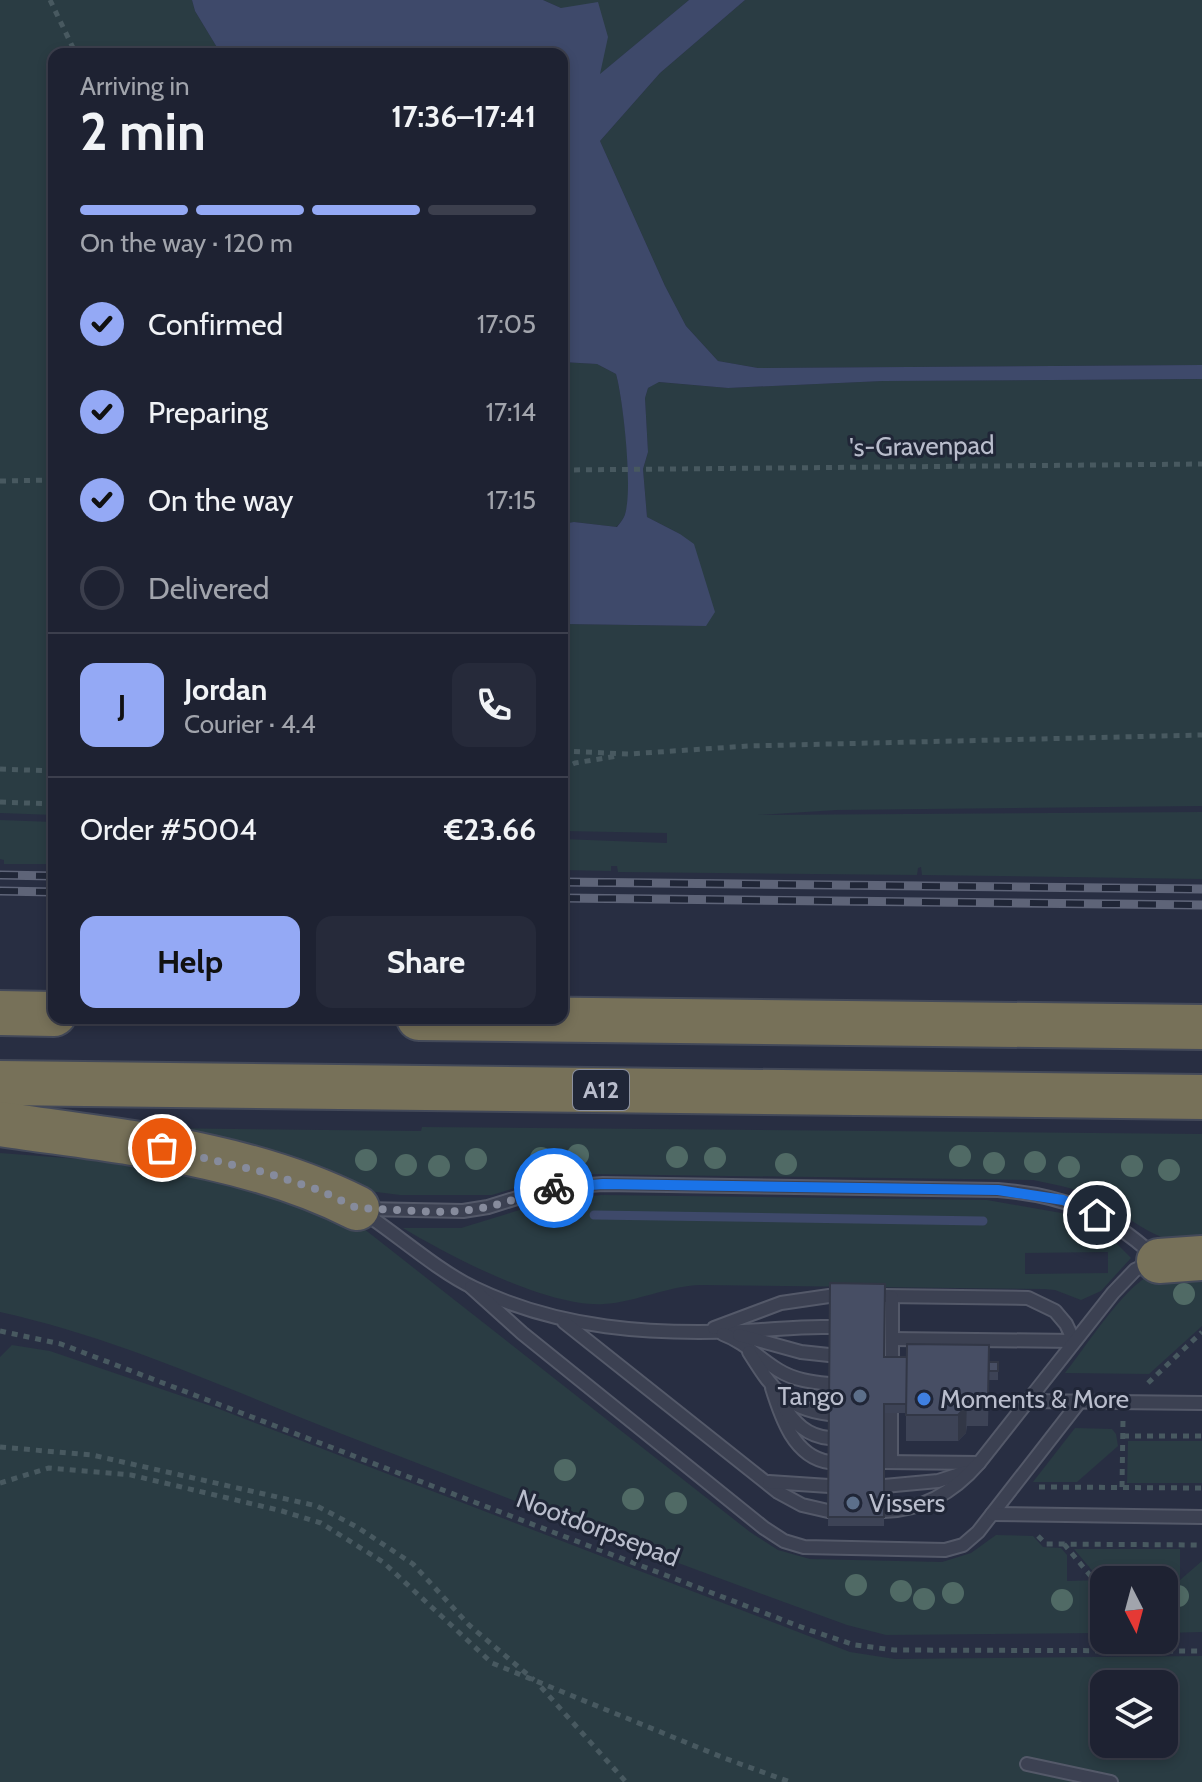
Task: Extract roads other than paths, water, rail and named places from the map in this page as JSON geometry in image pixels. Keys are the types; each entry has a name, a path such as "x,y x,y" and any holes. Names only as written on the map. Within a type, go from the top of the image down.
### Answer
{"highway":[{"path":"0,1013 48,1014"},
{"path":"568,1020 1202,1027"},
{"name":"A12","path":"0,1083 1202,1097"},
{"path":"0,1124 208,1157 300,1184 357,1208"},
{"path":"1159,1261 1202,1258"}],"lane":[{"path":"357,1208 463,1211 488,1207 549,1188 593,1184 998,1190 1041,1195 1080,1206 1125,1233 1159,1261"},
{"path":"357,1208 471,1287 522,1333 764,1528 790,1543 829,1549 949,1550 968,1542 1080,1401"},
{"path":"884,1511 910,1508 931,1501 961,1482 1130,1275 1147,1263 1159,1261"},
{"path":"471,1287 521,1309 561,1320 633,1330 829,1327"},
{"path":"700,1331 781,1303 829,1296"},
{"path":"889,1359 888,1296 1028,1298 1055,1311 1074,1341"},
{"path":"561,1320 759,1477 793,1501 828,1511"},
{"path":"700,1331 717,1333 742,1343 780,1371 800,1379 829,1384"},
{"path":"700,1331 732,1334 801,1352 829,1355"},
{"path":"890,1331 1074,1341"},
{"path":"742,1343 797,1425 811,1434 829,1438"},
{"path":"771,1385 800,1408 829,1414"},
{"path":"771,1385 795,1441 810,1456 829,1462"},
{"path":"1027,1401 1202,1403"},
{"path":"889,1414 888,1462 979,1463"},
{"path":"884,1486 938,1481 967,1472 979,1463"},
{"path":"759,1477 782,1485 829,1486"},
{"path":"992,1514 1202,1517"},
{"path":"1027,1764 1111,1782"}],"water":[{"path":"192,0 543,0 561,8 598,2 608,37 600,74 689,0 745,0 660,73 600,141 686,326 718,361 758,368 1202,365 1202,379 883,381 728,388 659,382 648,388 645,398 648,452 643,469 647,517 694,544 715,612 706,626 568,624 568,523 617,527 627,506 628,468 616,374 597,364 568,362 568,48 217,48 195,11"}],"waterway":[{"path":"594,1215 983,1221"}],"railway":[{"path":"0,875 48,876"},
{"path":"568,882 1202,889"},
{"path":"0,891 48,892"},
{"path":"568,898 1202,905"}],"place":[{"name":"Tango","path":"860,1396"},
{"name":"Moments & More","path":"924,1399"},
{"name":"Vissers","path":"853,1503"}]}
